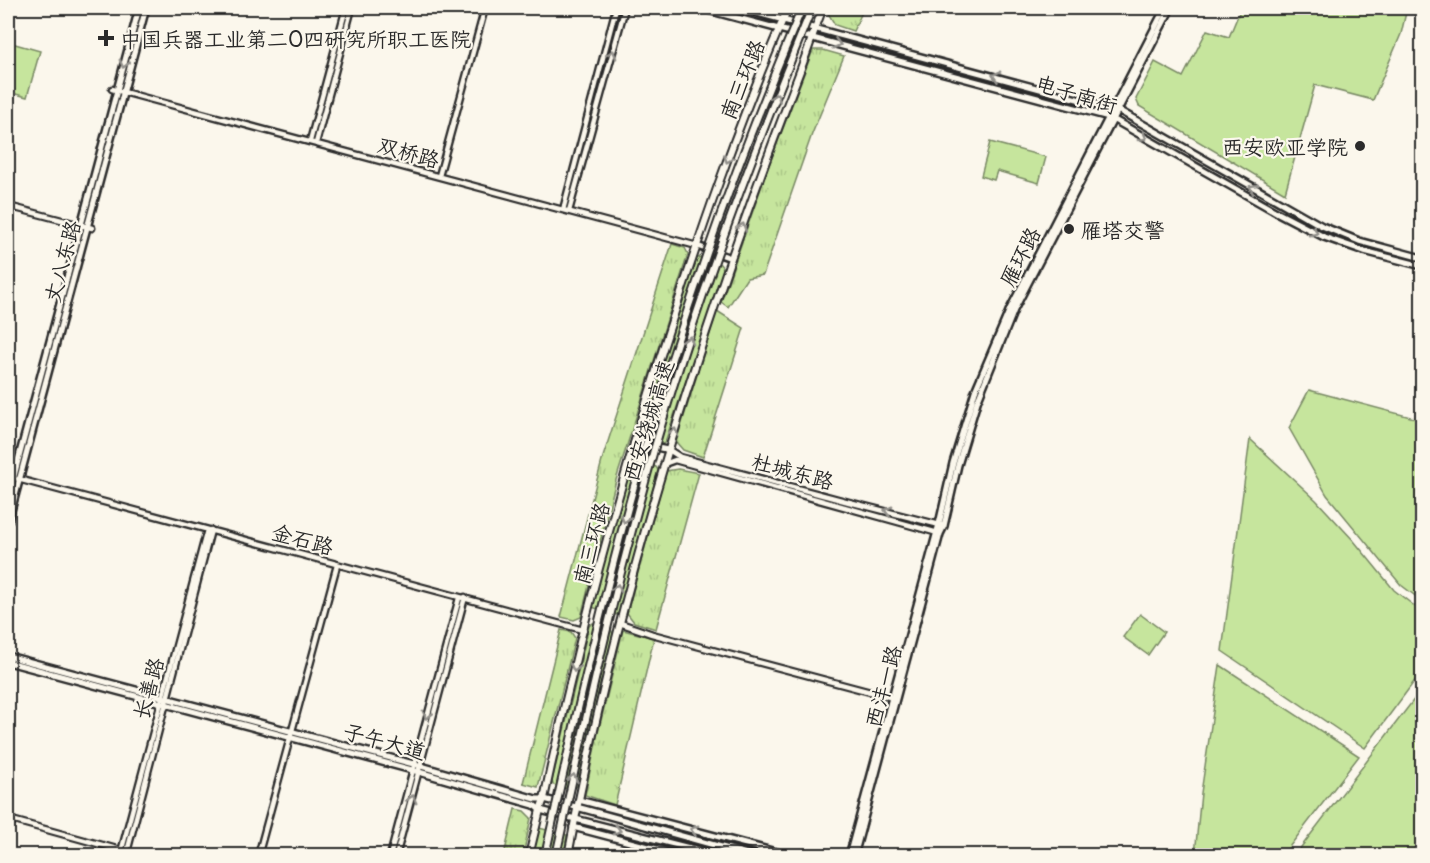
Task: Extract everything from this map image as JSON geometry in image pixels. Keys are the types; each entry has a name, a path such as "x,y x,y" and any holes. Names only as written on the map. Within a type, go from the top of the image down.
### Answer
{"highway":[{"name":"南三环路","path":"529,855 584,630 634,442 724,169 788,8"},
{"name":"西安绕城高速","path":"545,855 585,676 634,484 703,266 802,8"},
{"name":"西安绕城高速","path":"556,855 615,596 637,510 672,391 750,164 812,8"},
{"path":"568,855 620,623 664,464 731,258 823,8"}],"main road":[{"name":"丈八东路","path":"86,227 114,90 139,8"},
{"name":"丈八东路","path":"8,522 16,478 146,8"},
{"name":"电子南街","path":"700,8 1111,118 1324,237 1364,251 1422,266"},
{"name":"电子南街","path":"739,8 1116,109 1322,226 1359,241 1422,258"},
{"name":"雁环路","path":"1116,109 1165,8"},
{"name":"雁环路","path":"938,533 942,525 953,463 975,391 1010,309 1171,8"},
{"path":"697,246 731,258"},
{"name":"丈八东路","path":"8,498 16,478"},
{"name":"西沣一路","path":"854,855 938,533"},
{"name":"子午大道","path":"8,656 164,701"},
{"name":"子午大道","path":"8,662 536,799 578,804 754,855"},
{"name":"西沣一路","path":"849,855 894,699"},
{"name":"子午大道","path":"420,769 534,805 540,810 574,823 721,855"},
{"path":"578,804 791,855"},
{"path":"574,823 683,855"}],"street":[{"path":"313,142 346,8"},
{"path":"313,142 352,8"},
{"path":"439,177 484,8"},
{"path":"563,210 616,8"},
{"path":"569,211 625,8"},
{"name":"双桥路","path":"114,90 697,246"},
{"path":"8,206 86,227"},
{"name":"杜城东路","path":"634,442 669,450 680,457 942,525"},
{"name":"杜城东路","path":"664,464 675,460 938,533"},
{"name":"金石路","path":"16,478 584,630"},
{"name":"长善路","path":"127,854 209,530"},
{"path":"258,855 337,565"},
{"path":"390,855 462,597"},
{"path":"396,855 420,769 462,597"},
{"path":"620,623 652,634 894,699"},
{"name":"长善路","path":"120,853 164,701"},
{"path":"8,819 120,853 142,855"}],"green space":[{"path":"831,8 864,8 853,31 835,25 828,13"},
{"path":"1241,8 1342,8 1355,11 1357,8 1407,8 1401,34 1373,100 1315,85 1285,193 1139,106 1136,99 1155,62 1183,77 1207,30 1229,37"},
{"path":"8,42 40,51 27,97 8,92"},
{"path":"813,50 823,50 844,56 812,134 763,275 747,278 728,307 721,302 769,165"},
{"path":"990,142 1046,157 1039,183 997,171 994,180 981,176"},
{"path":"672,244 685,248 688,254 616,480 581,617 574,620 561,617 603,457"},
{"path":"702,256 720,264 724,269 663,444 642,438 641,431 696,259"},
{"path":"717,311 744,328 703,457 683,450 676,442"},
{"path":"1309,390 1422,420 1422,601 1401,585 1327,495 1289,428"},
{"path":"1250,439 1316,500 1354,541 1394,590 1422,612 1422,671 1365,748 1222,651"},
{"path":"632,460 656,467 658,470 619,612 616,615 592,607"},
{"path":"678,469 699,473 656,629 634,622 627,613 666,471"},
{"path":"1140,614 1164,632 1148,655 1123,637"},
{"path":"593,623 610,627 613,634 577,786 572,790 553,785 552,781 589,626"},
{"path":"561,630 571,632 575,638 538,787 523,783"},
{"path":"623,630 654,638 615,805 585,795"},
{"path":"1220,665 1359,756 1283,855 1195,855 1201,793"},
{"path":"1422,689 1422,851 1416,856 1295,855"},
{"path":"515,809 524,811 531,818 523,855 504,855"},
{"path":"539,828 567,835 564,855 532,856"}],"place":[{"name":"中国兵器工业第二0四研究所职工医院","path":"106,38"},
{"name":"西安欧亚学院","path":"1360,146"},
{"name":"雁塔交警","path":"1069,229"}]}
